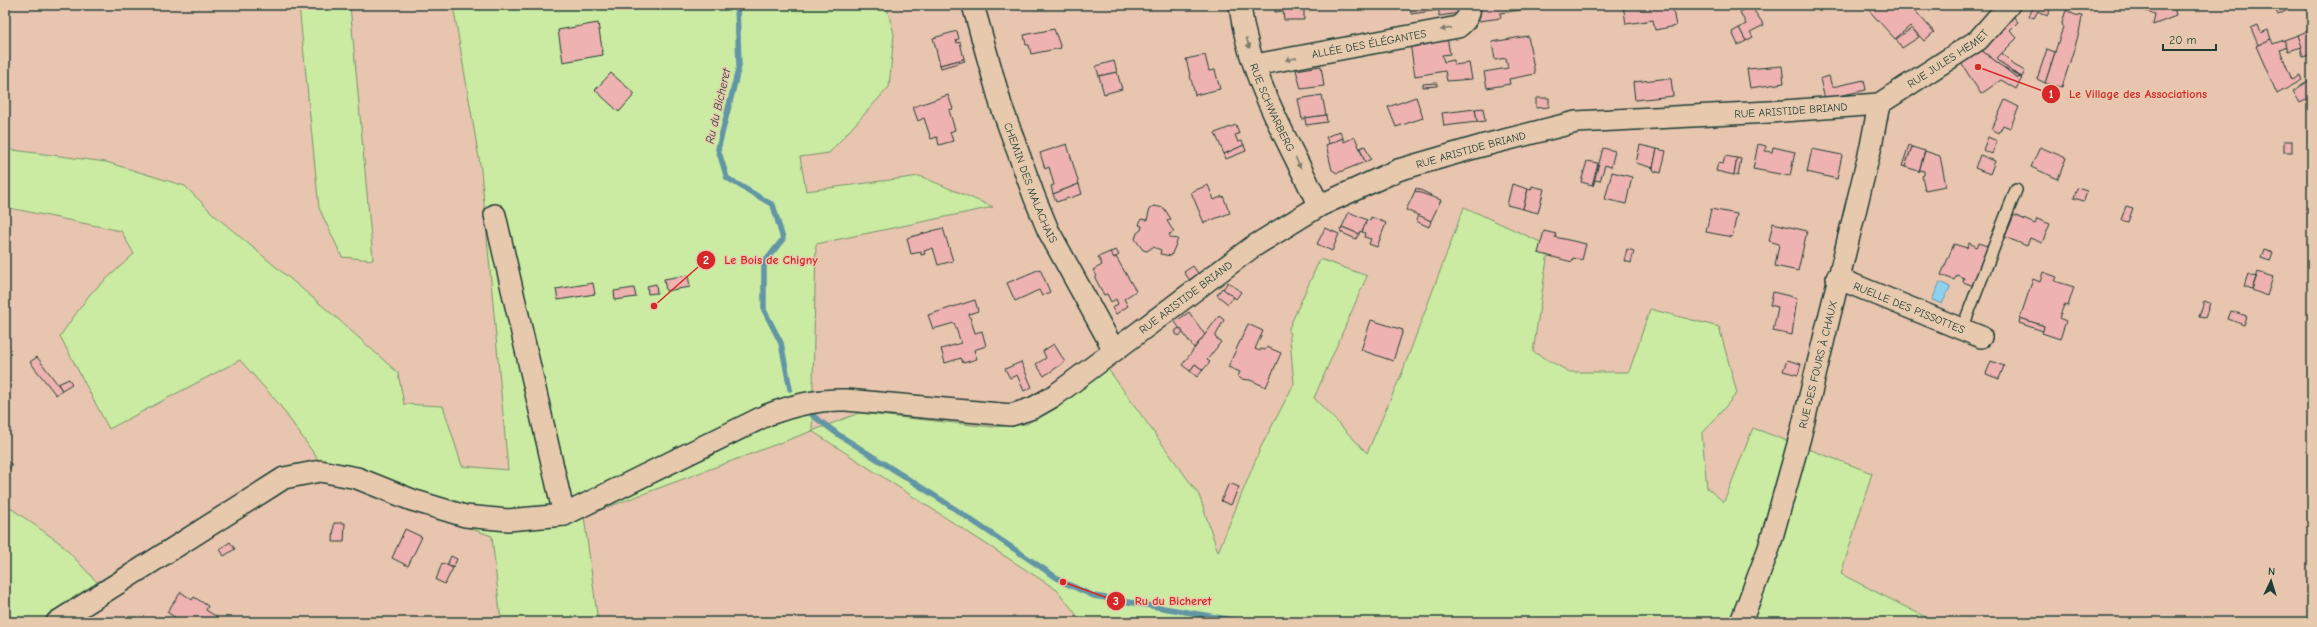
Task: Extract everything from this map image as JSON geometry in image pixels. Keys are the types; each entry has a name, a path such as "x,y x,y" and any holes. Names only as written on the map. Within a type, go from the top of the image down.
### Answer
{"street":[{"name":"CHEMIN DES MALACHAIS","path":"973,5 1001,105 1034,196 1048,230 1114,350"},
{"name":"RUE SCHWARBERG","path":"1240,5 1242,24 1255,65 1268,98 1319,206"},
{"name":"ALLÉE DES ÉLÉGANTES","path":"1255,65 1458,27 1465,21 1470,12 1469,5"},
{"name":"RUE JULES HEMET","path":"1880,104 1978,40 2009,5"},
{"name":"RUE ARISTIDE BRIAND","path":"564,515 767,415 792,406 820,400 846,400 1011,415 1033,408 1054,396 1250,248 1319,206 1398,170 1481,146 1576,122 1770,112 1880,104"},
{"name":"RUE DES FOURS À CHAUX","path":"1741,622 1773,534 1800,437 1880,104"},
{"path":"57,622 284,478 320,471 357,478 412,500 465,516 508,520 564,515 495,215"},
{"name":"RUELLE DES PISSOTTES","path":"1837,278 1981,337"}],"lane":[{"path":"1962,329 2016,190"}],"green space":[{"path":"299,5 350,5 373,260 342,257 319,208"},
{"path":"453,5 886,5 894,34 889,87 829,153 800,157 806,191 920,176 993,207 816,244 812,431 584,516 598,622 501,622 492,536 334,482 279,404 240,360 109,429 60,336 90,294 134,254 121,231 5,207 5,149 106,162 185,186 213,214 338,319 398,373 404,404 443,406 462,466 508,470 481,170"},
{"path":"1464,207 1549,246 1533,352 1570,372 1629,372 1650,309 1719,327 1737,393 1702,434 1707,488 1724,502 1753,428 1872,473 1841,574 1935,622 1082,622 1057,590 812,431 859,413 992,427 1027,424 1108,369 1199,495 1218,552 1261,447 1294,384 1289,328 1320,259 1367,276 1314,398 1367,453 1402,373"},
{"path":"5,504 60,543 98,583 83,622 5,622"}],"water":[{"path":"1940,282 1950,287 1942,304 1932,300"}],"building":[{"path":"1275,5 1304,5 1304,20 1284,20 1283,11 1275,12"},
{"path":"1410,5 1460,5 1461,13 1439,16 1439,10 1411,14"},
{"path":"1527,5 1527,9 1500,13 1501,18 1479,21 1477,6"},
{"path":"1623,5 1672,5 1676,26 1655,30 1653,20 1626,24"},
{"path":"1742,5 1750,5 1764,25 1750,32 1753,37 1746,41 1739,28 1746,24 1740,12 1744,9"},
{"path":"1864,5 1910,5 1934,32 1924,41 1910,26 1895,39"},
{"path":"2028,5 2053,5 2047,16 2038,11 2034,18 2029,16 2033,8"},
{"path":"2128,5 2174,5 2176,16 2153,25 2155,14"},
{"path":"2273,5 2297,5 2278,15"},
{"path":"2312,7 2312,18 2309,19 2307,8"},
{"path":"2066,10 2075,15 2082,16 2079,33 2062,87 2045,83 2063,27 2062,23"},
{"path":"2013,16 2018,22 2010,30 2017,38 1997,58 2011,71 2022,78 2016,77 1981,50"},
{"path":"598,23 603,55 563,62 558,30"},
{"path":"2258,25 2261,33 2268,30 2271,39 2258,45 2251,28"},
{"path":"1739,28 1746,41 1738,45 1732,32"},
{"path":"1912,28 1919,37 1902,48 1896,39"},
{"path":"1054,29 1061,48 1031,54 1029,45 1026,45 1024,35"},
{"path":"2312,29 2312,54 2303,57 2298,35"},
{"path":"957,31 959,39 956,40 957,43 960,42 964,59 940,65 933,38"},
{"path":"2298,35 2302,47 2288,51 2284,40"},
{"path":"1528,36 1535,74 1509,79 1510,84 1487,88 1484,72 1508,68 1506,58 1495,60 1492,42"},
{"path":"1447,37 1450,54 1442,55 1444,62 1454,60 1454,65 1469,63 1472,79 1447,81 1445,71 1415,76 1410,43"},
{"path":"2271,39 2273,44 2284,40 2287,47 2280,50 2292,80 2300,76 2302,80 2277,94 2256,46"},
{"path":"2047,49 2055,52 2045,83 2037,79"},
{"path":"1981,50 2016,77 2022,78 2016,89 2001,80 1981,94 1961,63"},
{"path":"2002,53 2014,65 2025,71 2022,77 2011,71 1997,58"},
{"path":"1205,55 1209,71 1215,70 1220,89 1195,95 1186,59"},
{"path":"964,59 965,61 941,68 940,65"},
{"path":"1114,61 1117,72 1099,76 1096,66"},
{"path":"1321,66 1324,86 1301,89 1296,70"},
{"path":"1782,66 1784,83 1750,88 1747,69"},
{"path":"1117,72 1122,89 1104,94 1099,76"},
{"path":"611,73 635,94 619,112 595,90"},
{"path":"1829,76 1832,87 1864,80 1866,90 1825,99 1820,79"},
{"path":"1671,78 1673,96 1635,100 1633,82"},
{"path":"2312,79 2312,97 2300,103 2293,91"},
{"path":"1437,83 1438,86 1423,87 1423,84"},
{"path":"948,95 953,109 949,110 955,130 950,132 953,141 939,145 937,137 931,139 924,118 918,121 913,107"},
{"path":"1322,95 1326,115 1302,119 1298,99"},
{"path":"1416,97 1423,118 1396,127 1388,107"},
{"path":"1536,98 1549,98 1549,107 1536,108"},
{"path":"2005,100 2019,107 2010,128 2003,125 1999,133 1992,129"},
{"path":"1483,108 1485,121 1477,122 1475,109"},
{"path":"1475,109 1477,122 1444,126 1442,113"},
{"path":"1326,115 1327,122 1306,125 1305,118"},
{"path":"1236,125 1239,134 1235,135 1238,142 1242,141 1244,145 1224,154 1215,133"},
{"path":"1340,131 1343,138 1329,144 1326,137"},
{"path":"1355,137 1365,162 1337,173 1332,170 1326,145 1343,138 1344,142"},
{"path":"1988,137 1997,141 1992,154 1983,150"},
{"path":"2284,141 2292,141 2292,152 2284,152"},
{"path":"1067,144 1079,184 1053,194 1051,186 1054,185 1049,167 1045,169 1040,153"},
{"path":"1758,144 1766,146 1765,151 1772,152 1773,147 1795,152 1790,176 1753,169"},
{"path":"1244,145 1246,151 1226,159 1224,154"},
{"path":"1640,145 1657,149 1653,168 1636,163"},
{"path":"1909,145 1912,147 1905,167 1902,166"},
{"path":"1365,146 1371,159 1365,162 1360,148"},
{"path":"1912,147 1925,151 1919,171 1905,167"},
{"path":"2040,147 2066,158 2058,179 2031,167"},
{"path":"1603,148 1615,151 1611,167 1605,165 1600,181 1595,180 1593,186"},
{"path":"1657,149 1666,151 1661,173 1654,171 1653,168"},
{"path":"1812,149 1842,155 1837,179 1807,172"},
{"path":"1925,151 1940,156 1946,186 1925,190 1922,176 1924,175 1924,171 1920,170 1919,172"},
{"path":"1980,155 1995,161 1990,174 1975,168"},
{"path":"1725,156 1737,158 1734,175 1716,171 1718,163 1723,164"},
{"path":"1737,158 1741,159 1738,176 1734,175"},
{"path":"1587,161 1598,163 1592,185 1581,182"},
{"path":"1612,172 1632,177 1626,204 1605,199"},
{"path":"1079,184 1082,194 1056,202 1053,194"},
{"path":"1512,184 1528,189 1523,209 1507,205"},
{"path":"1208,185 1214,200 1223,196 1230,213 1204,223 1191,192"},
{"path":"1532,186 1544,189 1538,213 1523,209 1528,189 1531,190"},
{"path":"1416,188 1431,195 1430,198 1415,191"},
{"path":"2077,188 2087,191 2084,201 2074,198"},
{"path":"1415,191 1441,200 1431,221 1406,210"},
{"path":"1154,206 1164,208 1171,219 1167,221 1174,232 1169,234 1171,238 1178,239 1171,256 1160,254 1161,250 1153,247 1147,251 1143,250 1135,239 1137,233 1141,230 1142,226 1139,225 1141,219 1147,220 1150,208"},
{"path":"2126,206 2133,208 2128,222 2121,220"},
{"path":"1711,209 1737,214 1732,237 1706,232"},
{"path":"1349,212 1367,220 1362,232 1360,231 1359,234 1342,227"},
{"path":"1418,215 1431,221 1429,227 1416,221"},
{"path":"2014,215 2035,224 2037,219 2050,224 2042,243 2030,238 2027,246 2005,237"},
{"path":"1371,217 1386,223 1377,247 1369,244 1371,239 1364,237 1365,233 1362,232 1367,220 1370,221"},
{"path":"1773,223 1807,231 1798,271 1775,266 1779,244 1769,241"},
{"path":"1342,227 1359,234 1356,239 1340,232"},
{"path":"943,228 953,261 938,265 933,248 924,251 925,254 921,255 921,252 911,254 907,238"},
{"path":"1325,228 1339,234 1332,251 1317,244"},
{"path":"1544,231 1556,234 1555,237 1586,244 1582,260 1573,258 1572,262 1538,253"},
{"path":"1969,243 1977,247 1979,243 1989,247 1974,286 1963,282 1964,278 1957,275 1954,280 1941,275 1954,244 1967,248"},
{"path":"1627,249 1634,251 1631,263 1624,261"},
{"path":"2264,249 2273,252 2270,261 2261,258"},
{"path":"1116,250 1119,255 1114,258 1110,252"},
{"path":"1110,252 1114,258 1116,257 1136,291 1124,299 1128,306 1116,314 1112,308 1118,304 1116,299 1111,302 1107,294 1104,295 1095,278 1097,276 1093,270 1102,265 1098,257"},
{"path":"1193,266 1200,276 1191,282 1184,272"},
{"path":"1040,269 1050,292 1042,296 1039,290 1015,301 1007,283"},
{"path":"2043,272 2057,277 2055,281 2074,287 2068,306 2064,305 2059,318 2066,321 2060,339 2042,333 2044,326 2020,318 2033,279 2040,282"},
{"path":"2258,272 2273,277 2267,296 2252,290"},
{"path":"2248,274 2256,277 2252,289 2244,286"},
{"path":"688,275 690,287 666,291 664,279"},
{"path":"1228,282 1241,292 1236,299 1223,289"},
{"path":"593,283 595,294 558,300 556,289"},
{"path":"656,284 657,293 648,294 647,286"},
{"path":"634,288 636,297 615,300 614,291"},
{"path":"1222,288 1234,297 1228,304 1217,295"},
{"path":"1773,292 1797,298 1792,335 1773,331 1778,307 1770,305"},
{"path":"975,300 978,311 969,314 975,333 982,331 986,346 974,350 977,359 963,363 961,358 945,363 941,349 961,343 954,323 933,329 928,315"},
{"path":"2204,301 2210,303 2205,318 2199,317"},
{"path":"2231,311 2247,316 2244,325 2228,319"},
{"path":"1189,312 1205,335 1194,348 1175,322"},
{"path":"1219,316 1224,320 1215,337 1221,342 1207,360 1210,362 1203,370 1195,364 1190,371 1182,365"},
{"path":"2020,318 2044,326 2043,331 2019,323"},
{"path":"1371,320 1403,330 1393,361 1361,350"},
{"path":"1248,324 1263,331 1255,349 1260,351 1261,349 1265,350 1267,347 1281,353 1266,387 1250,380 1241,379 1238,376 1240,372 1228,367"},
{"path":"1179,328 1182,329 1182,335 1179,336 1176,335 1175,332 1176,329"},
{"path":"1054,344 1065,362 1044,376 1036,364 1046,358 1043,351"},
{"path":"37,357 62,390 56,395 30,362"},
{"path":"1787,360 1801,364 1798,375 1783,371"},
{"path":"1991,361 2004,366 1999,379 1986,374"},
{"path":"1021,362 1032,387 1024,391 1017,375 1010,378 1005,369"},
{"path":"1195,364 1203,370 1197,377 1190,371"},
{"path":"69,379 72,384 62,390 58,384"},
{"path":"5,460 12,465 5,475"},
{"path":"1229,483 1239,487 1231,505 1221,501"},
{"path":"334,523 345,523 344,542 333,542"},
{"path":"405,529 422,537 408,566 392,558"},
{"path":"230,542 235,549 224,556 220,549"},
{"path":"451,556 457,559 453,568 447,565"},
{"path":"442,563 453,568 445,584 436,580"},
{"path":"181,592 192,600 194,597 208,606 206,610 217,617 215,620 218,622 182,622 167,612"}],"waterway":[{"name":"Ru du Bicheret","path":"737,5 739,66 718,149 727,178 773,205 783,239 764,263 764,310 781,343 790,389"},
{"name":"Ru du Bicheret","path":"812,415 839,435 943,501 1063,582 1094,596 1244,622"}],"place":[{"name":"Le Village des Associations","path":"1978,67"},
{"name":"Le Bois de Chigny","path":"654,306"},
{"name":"Ru du Bicheret","path":"1063,582"}]}
